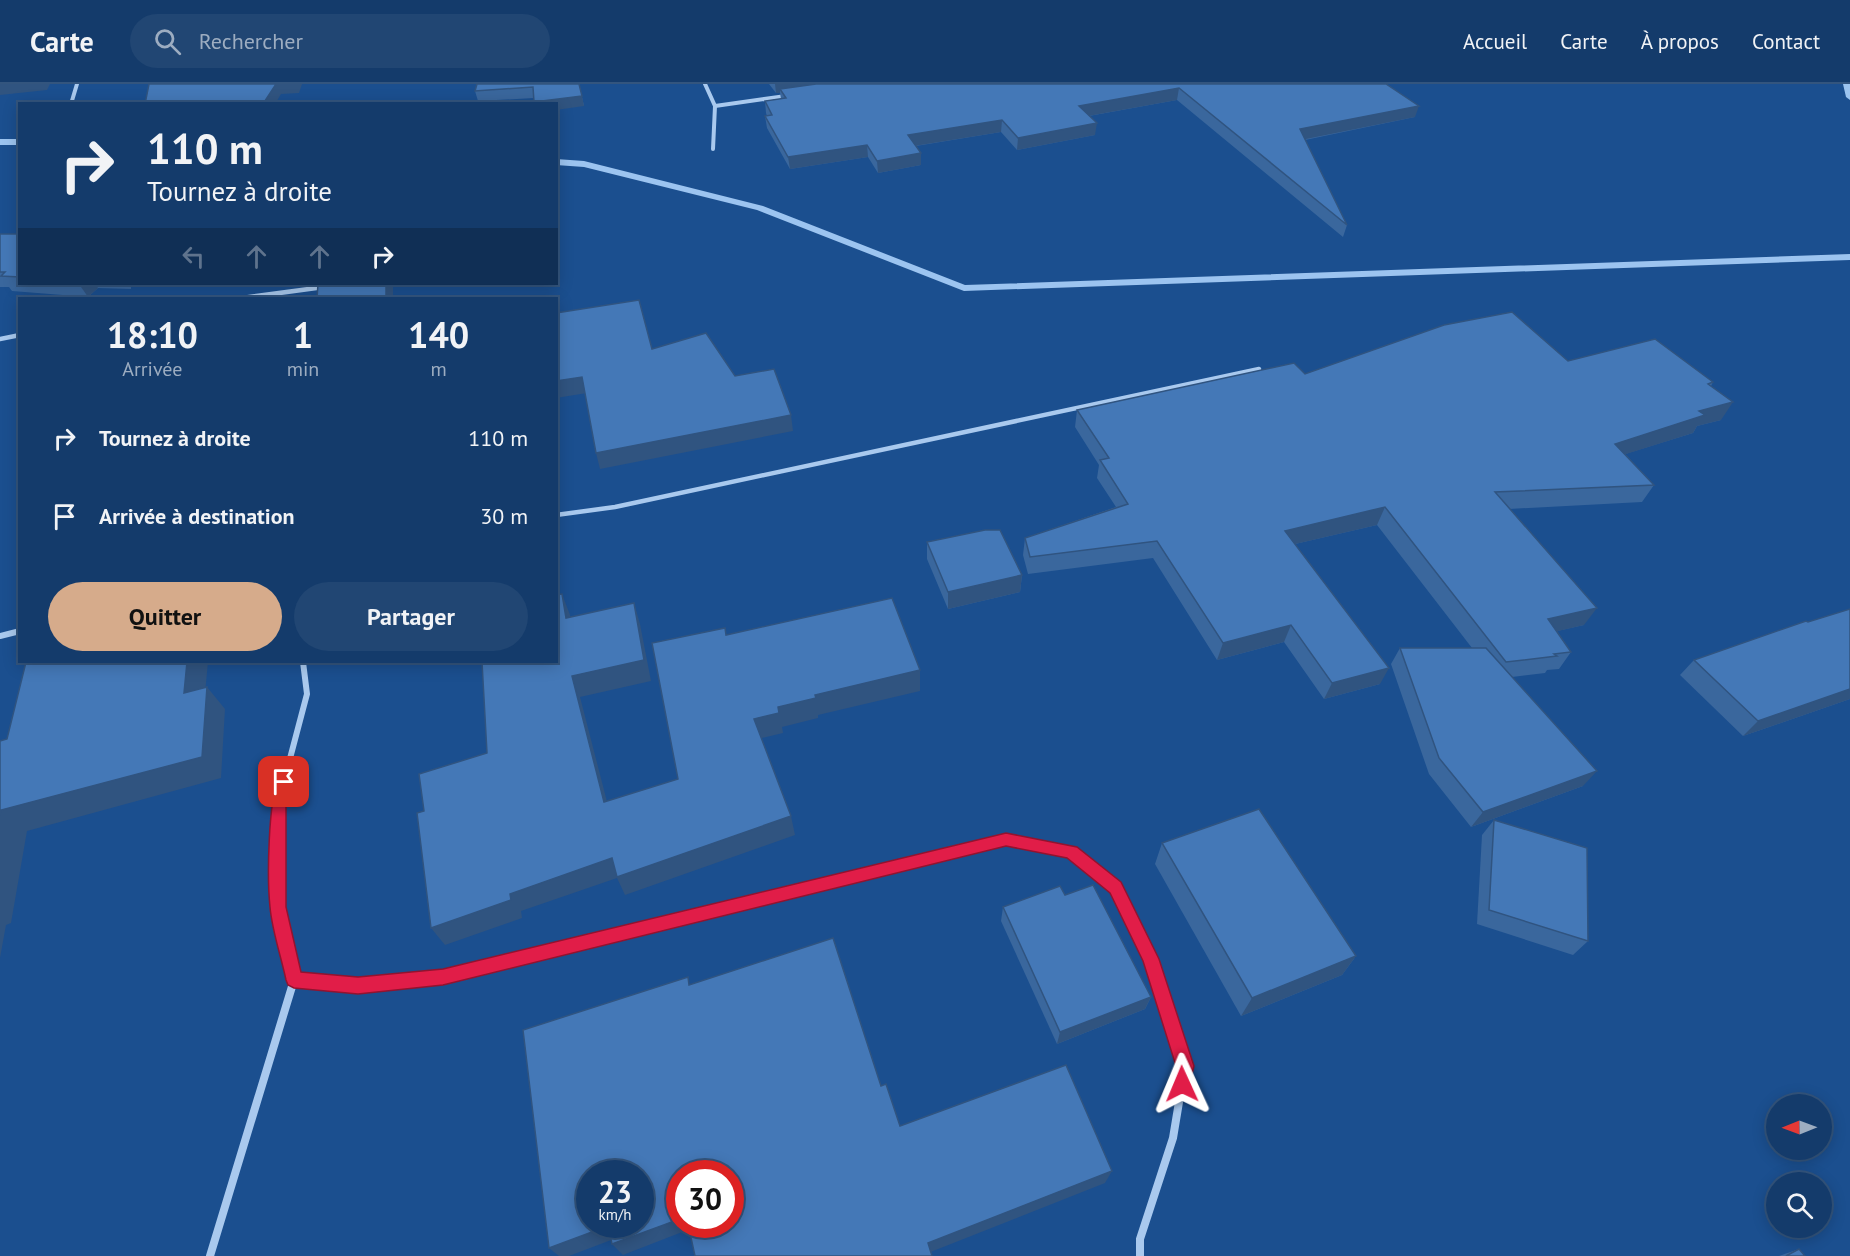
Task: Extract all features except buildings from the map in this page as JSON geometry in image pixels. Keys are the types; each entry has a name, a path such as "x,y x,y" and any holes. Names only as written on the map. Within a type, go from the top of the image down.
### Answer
{"street":[{"path":"72,102 77,84"},
{"path":"705,84 715,106 712,149"},
{"path":"715,106 786,96"},
{"path":"249,297 335,285"},
{"path":"0,339 18,335"},
{"path":"558,514 615,507 1259,369"},
{"path":"0,636 18,632"},
{"path":"210,1256 294,980 278,907 278,804 307,694 303,663"},
{"path":"294,980 358,986 443,977 1006,840 1071,852 1115,888 1150,959 1185,1066 1173,1138 1140,1239 1140,1256"}],"waterway":[{"path":"1847,84 1850,97"},
{"path":"0,142 18,142"},
{"path":"558,162 584,164 760,208 964,288 1850,257"}],"route":[{"path":"284,782 278,804 278,907 294,980 358,986 443,977 1006,840 1071,852 1115,888 1150,959 1185,1066 1182,1084"}]}
